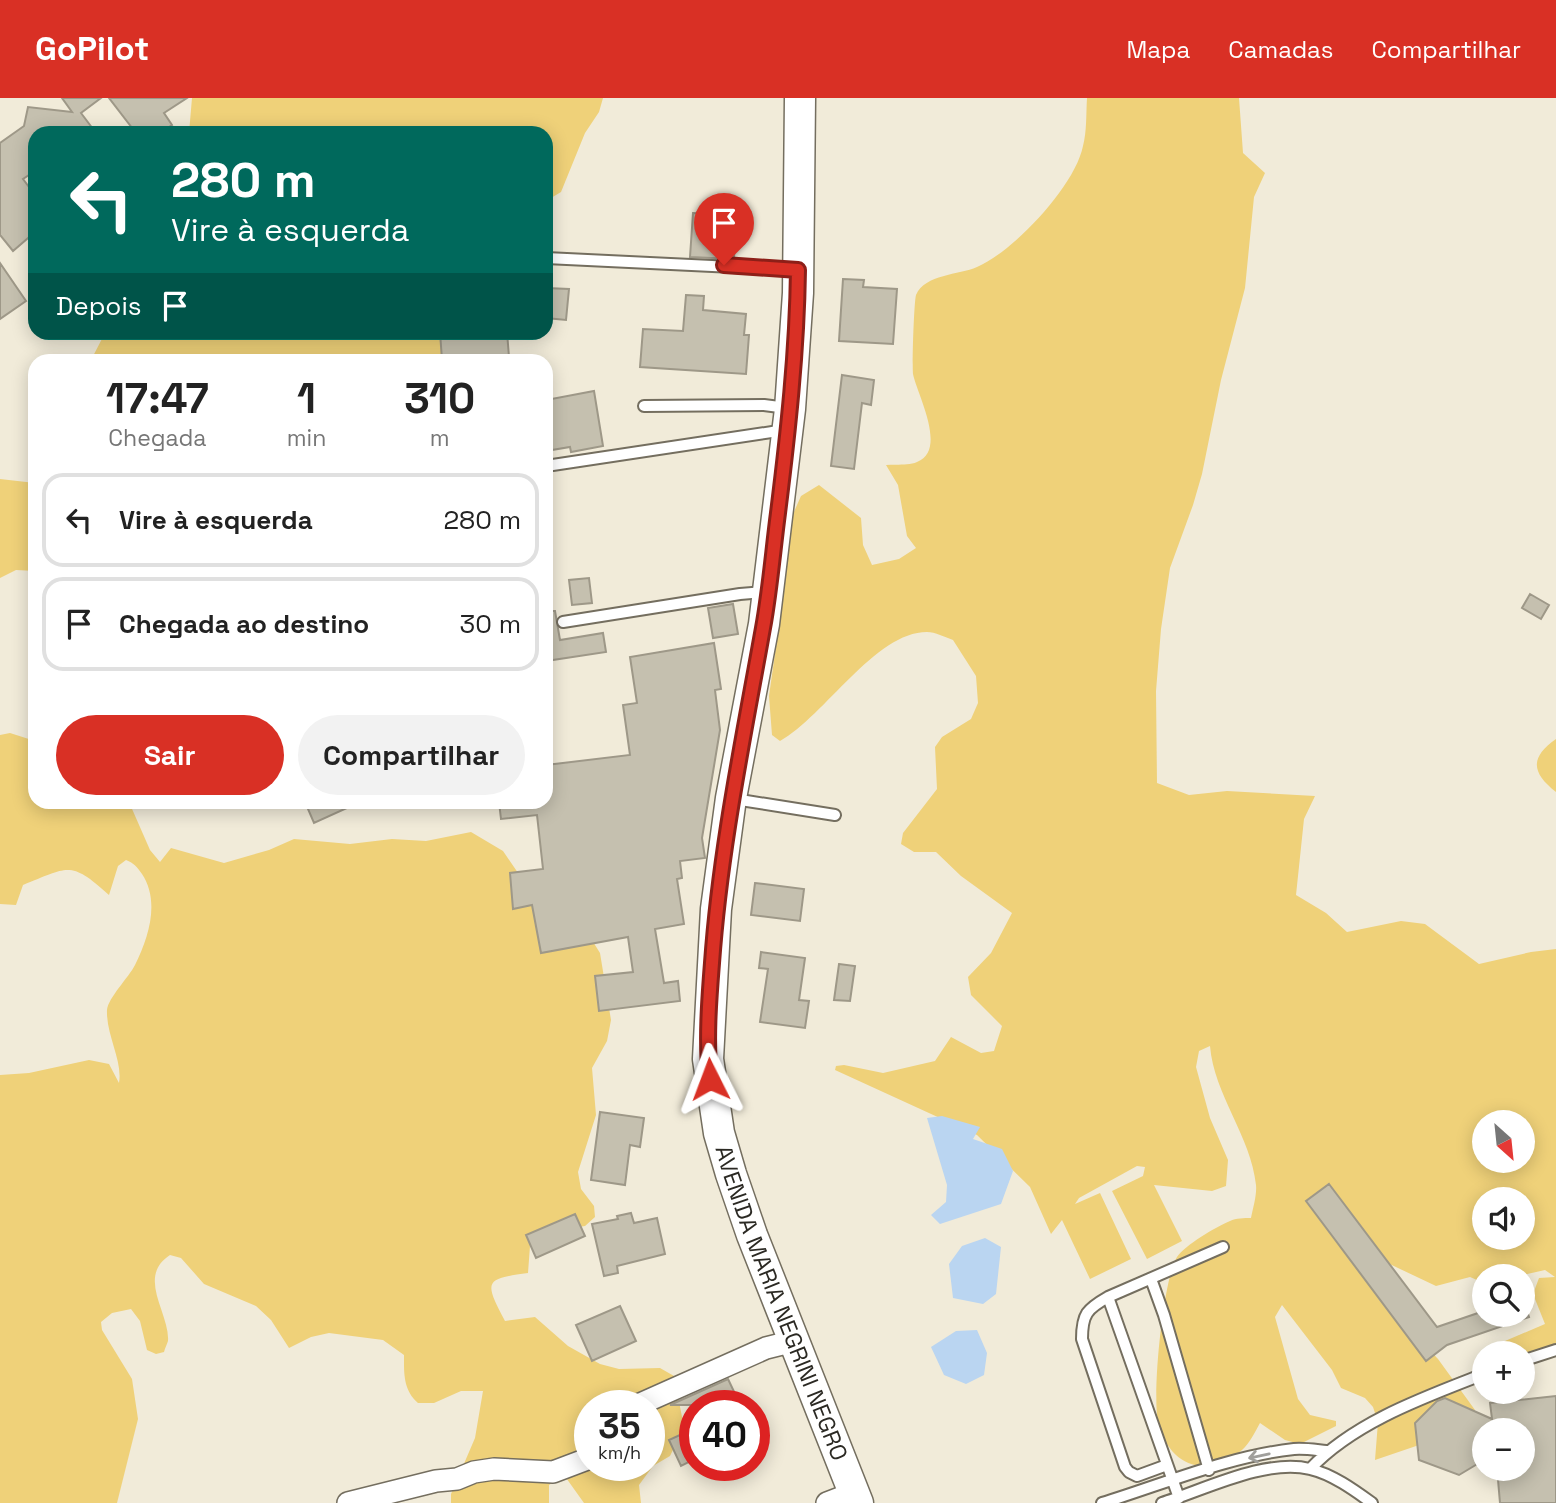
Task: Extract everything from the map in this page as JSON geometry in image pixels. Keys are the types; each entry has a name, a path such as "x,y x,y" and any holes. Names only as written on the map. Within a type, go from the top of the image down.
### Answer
{"street":[{"name":"AVENIDA MARIA NEGRINI NEGRO","path":"800,98 798,270 789,419 768,592 731,798 716,909 708,1059 719,1133 731,1174 794,1341 846,1500"},
{"path":"665,1393 766,1348 794,1341"},
{"path":"348,1503 436,1481 457,1479 474,1472 495,1469 553,1472 574,1464"}],"lane":[{"path":"553,258 798,270"},
{"path":"644,405 764,405 789,419"},
{"path":"553,465 789,419"},
{"path":"563,622 768,592"},
{"path":"731,798 835,815"},
{"path":"1167,1465 1137,1476 1125,1467 1082,1339 1082,1324 1092,1306 1108,1297 1223,1247"},
{"path":"1151,1279 1209,1469"},
{"path":"1108,1297 1179,1498"},
{"path":"1535,1357 1556,1350"},
{"path":"1310,1469 1326,1451 1380,1420 1472,1379"},
{"path":"1102,1503 1172,1479 1249,1458 1296,1449 1326,1451"},
{"path":"1163,1503 1254,1473 1281,1467 1310,1469 1355,1491 1372,1503"}],"shaded area":[{"path":"192,98 603,98 599,112 585,133 561,192 553,197 553,126 190,126"},
{"path":"1087,98 1239,98 1243,153 1265,173 1254,197 1245,288 1221,380 1202,474 1170,568 1156,691 1157,783 1189,795 1227,791 1315,796 1304,819 1296,895 1326,913 1347,932 1401,921 1425,924 1479,964 1556,949 1556,1353 1535,1359 1535,1341 1505,1341 1545,1324 1535,1299 1535,1289 1539,1278 1555,1277 1545,1270 1535,1272 1535,1264 1472,1264 1472,1278 1436,1286 1379,1259 1375,1292 1438,1359 1475,1410 1473,1415 1422,1444 1375,1460 1378,1422 1373,1407 1365,1398 1341,1388 1332,1370 1282,1305 1275,1317 1298,1399 1310,1415 1336,1421 1336,1426 1300,1444 1285,1440 1260,1423 1242,1450 1228,1459 1202,1466 1179,1458 1163,1436 1158,1421 1156,1387 1163,1311 1172,1269 1181,1252 1201,1237 1232,1220 1251,1218 1256,1193 1253,1167 1218,1082 1210,1046 1199,1051 1196,1067 1210,1118 1228,1160 1226,1186 1212,1191 1154,1185 1182,1241 1147,1259 1112,1191 1143,1176 1145,1167 1137,1166 1079,1198 1075,1204 1100,1193 1131,1259 1090,1279 1062,1220 1051,1234 1030,1187 977,1135 835,1070 836,1066 844,1065 883,1073 935,1061 951,1037 981,1053 994,1051 1002,1026 971,995 968,977 991,953 1012,913 961,876 936,852 914,852 901,844 903,833 937,789 935,747 942,737 971,719 978,703 976,676 953,640 927,632 908,636 888,646 797,729 780,741 772,735 769,696 783,597 778,548 801,496 819,485 861,518 863,545 872,565 899,559 916,548 907,536 898,485 886,465 917,462 926,456 930,446 928,421 913,374 916,295 920,288 935,279 970,270 992,259 1025,232 1056,198 1068,180 1078,162 1086,128"},
{"path":"101,340 465,340 458,354 94,354"},
{"path":"0,479 28,482 28,571 16,570 0,578"},
{"path":"10,733 28,739 28,809 132,809 150,850 160,862 171,848 224,863 269,850 294,839 350,844 392,839 426,841 471,832 503,851 529,889 580,921 600,953 611,1020 607,1041 592,1068 596,1115 578,1172 581,1189 594,1206 595,1217 585,1226 551,1232 535,1239 530,1246 528,1273 496,1280 491,1290 505,1321 535,1317 568,1346 600,1364 619,1369 660,1368 674,1376 679,1402 679,1437 670,1456 665,1459 665,1390 574,1390 574,1481 642,1481 639,1485 641,1503 584,1503 564,1475 549,1485 549,1503 451,1503 451,1494 475,1438 483,1391 461,1391 434,1403 418,1403 407,1387 404,1355 383,1340 329,1333 311,1337 289,1348 271,1320 256,1306 204,1284 181,1258 170,1255 160,1264 155,1284 167,1330 168,1341 164,1352 156,1354 147,1350 140,1321 131,1309 112,1313 101,1322 102,1330 132,1379 138,1419 117,1503 0,1503 0,1075 29,1073 89,1060 109,1064 119,1083 119,1066 107,1010 140,954 148,931 151,907 142,874 126,860 118,866 109,895 86,876 69,870 23,885 16,905 0,904 0,735"},
{"path":"1556,739 1556,792 1542,778 1537,766 1541,753"}],"water":[{"path":"942,1116 980,1127 973,1139 1002,1149 1013,1171 1001,1204 940,1224 931,1215 946,1202 947,1185 927,1118"},
{"path":"985,1238 1001,1247 996,1294 983,1304 953,1298 949,1264 962,1246"},
{"path":"977,1330 987,1353 984,1375 966,1384 944,1375 931,1347 956,1331"}],"building":[{"path":"62,98 101,98 81,113 91,126 28,126 28,176 23,179 28,186 28,238 13,251 0,235 0,143 24,126 28,107 72,112"},
{"path":"109,98 187,98 164,113 170,126 131,126"},
{"path":"693,213 736,216 734,259 690,257"},
{"path":"0,263 26,301 0,319"},
{"path":"843,279 864,280 863,287 897,289 893,344 839,341"},
{"path":"553,288 569,289 566,320 553,319"},
{"path":"686,295 704,296 703,310 746,314 744,335 749,335 746,374 640,367 643,329 683,331"},
{"path":"441,340 508,340 509,354 442,354"},
{"path":"842,375 874,380 871,405 862,403 854,469 831,466"},
{"path":"594,391 603,446 571,452 570,447 553,450 553,399"},
{"path":"589,578 592,603 572,605 569,580"},
{"path":"1530,594 1549,605 1541,619 1522,608"},
{"path":"733,604 738,634 713,638 708,608"},
{"path":"553,611 560,640 603,633 606,652 553,660"},
{"path":"714,643 721,689 715,690 720,730 702,838 705,858 680,861 682,878 677,879 684,924 655,929 664,983 678,981 680,1001 599,1011 595,976 633,972 628,937 541,953 532,905 513,909 510,873 543,869 537,815 501,819 500,809 553,809 553,764 630,755 623,705 637,703 630,657"},
{"path":"308,809 345,809 314,823"},
{"path":"755,883 804,889 800,921 751,915"},
{"path":"761,952 805,958 799,1000 809,1001 805,1028 760,1022 768,969 759,968"},
{"path":"839,964 855,966 850,1001 834,1000"},
{"path":"600,1112 644,1118 640,1147 630,1145 625,1185 591,1180"},
{"path":"1329,1184 1437,1327 1472,1315 1472,1327 1500,1327 1447,1345 1426,1361 1306,1201"},
{"path":"631,1213 634,1223 657,1218 665,1254 617,1266 618,1273 604,1276 592,1224 618,1219 617,1216"},
{"path":"575,1214 585,1236 536,1258 526,1235"},
{"path":"620,1306 636,1341 592,1361 576,1325"},
{"path":"728,1379 733,1390 703,1390"},
{"path":"1556,1396 1556,1503 1500,1503 1498,1481 1535,1481 1535,1418 1492,1418 1490,1404 1535,1404 1535,1398"},
{"path":"1445,1398 1490,1418 1472,1418 1472,1467 1459,1475 1419,1460 1415,1423 1437,1401"},
{"path":"679,1435 679,1462 669,1440"}],"route":[{"path":"710,1079 709,1002 716,909 731,798 764,624 790,409 798,293 798,270 724,265"}]}
